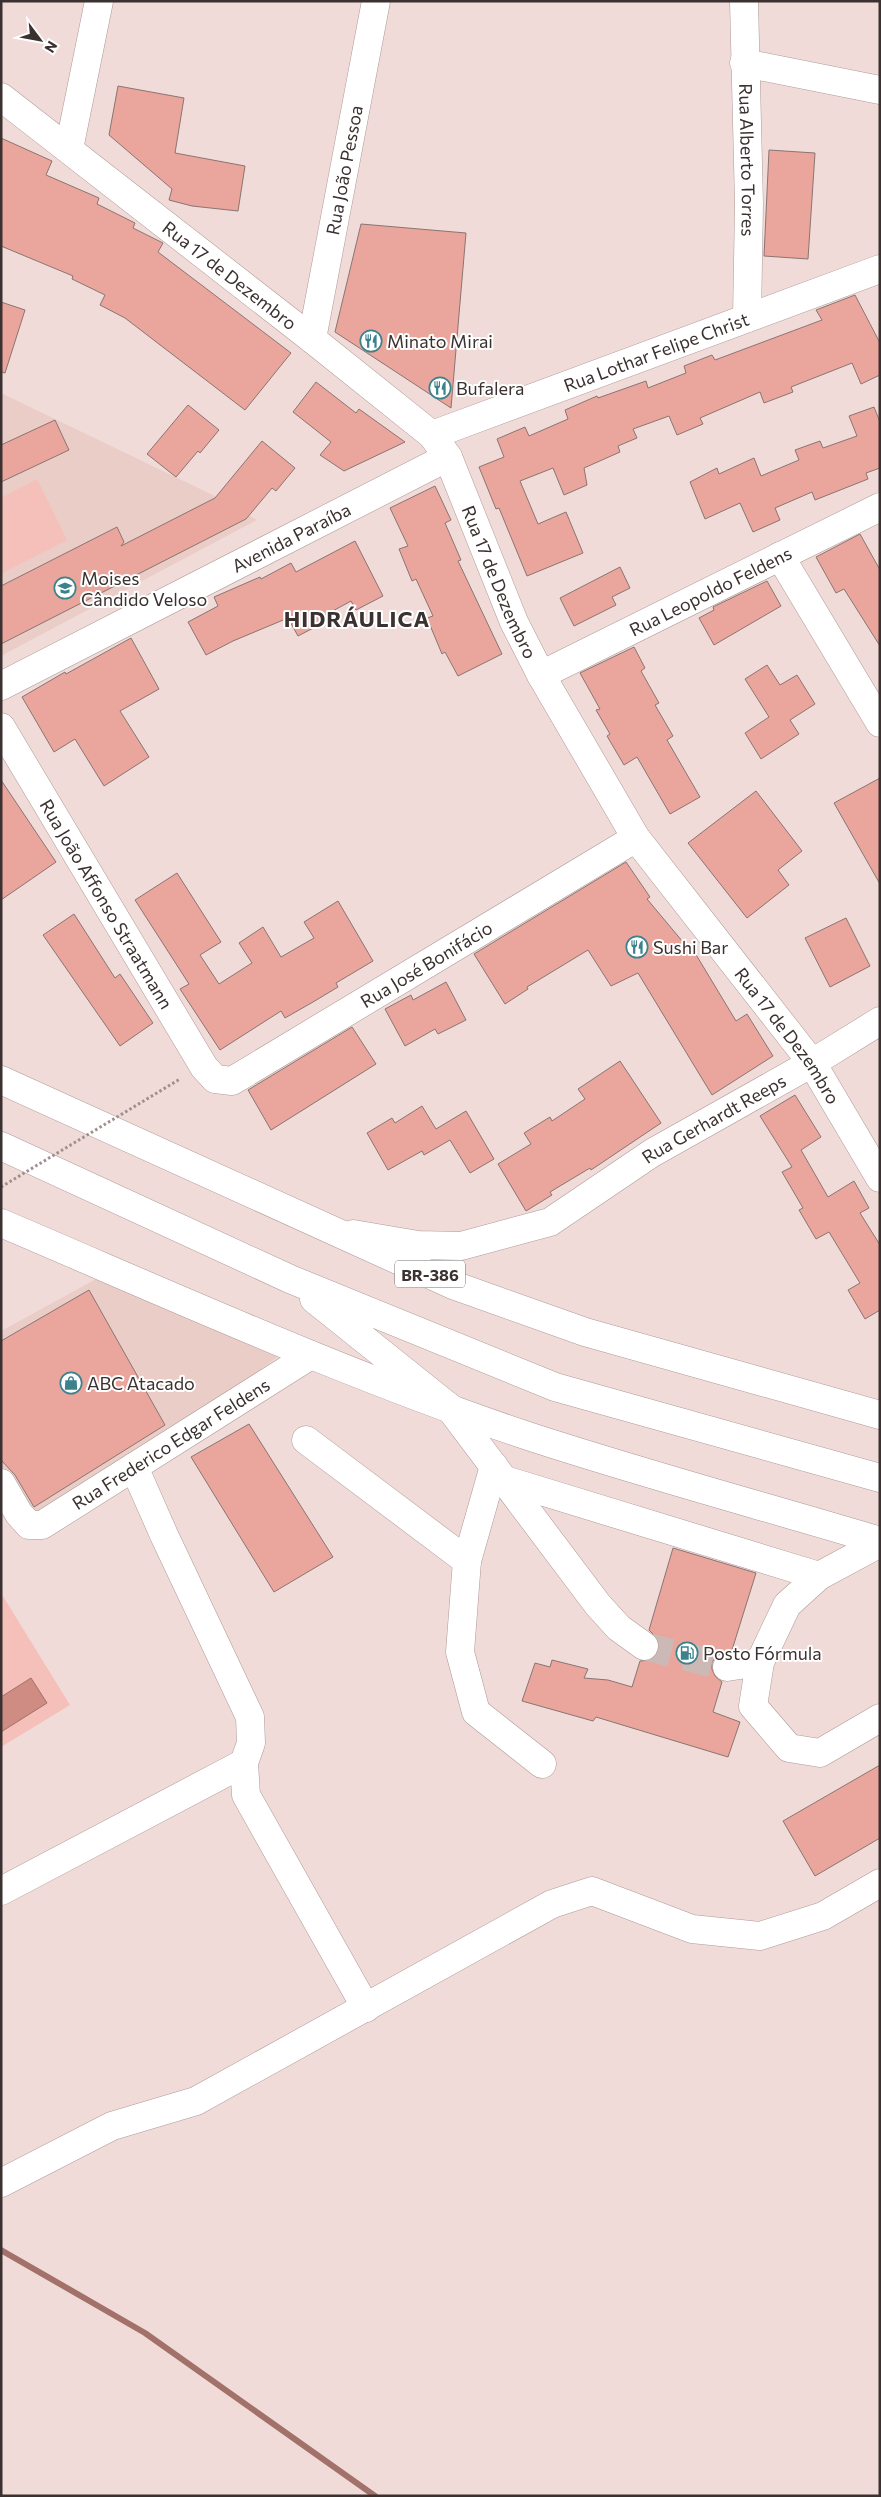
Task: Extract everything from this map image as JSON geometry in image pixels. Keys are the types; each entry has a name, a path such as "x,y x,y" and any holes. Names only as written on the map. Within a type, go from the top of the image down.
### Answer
{"main road":[{"path":"70,149 99,1"},
{"name":"Rua João Pessoa","path":"312,339 376,1"},
{"name":"Rua Alberto Torres","path":"744,1 744,63 749,204 748,318"},
{"path":"744,63 880,90"},
{"name":"Rua 17 de Dezembro","path":"1,97 312,339 432,436 448,457 514,622 542,675 636,838 812,1063 880,1178"},
{"name":"Rua Lothar Felipe Christ","path":"432,436 748,318 878,273"},
{"name":"Avenida Paraíba","path":"1,686 448,457"},
{"name":"Rua Leopoldo Feldens","path":"542,675 880,507"},
{"path":"780,556 880,723"},
{"name":"Rua João Affonso Straatmann","path":"1,727 204,1066 215,1079"},
{"name":"Rua José Bonifácio","path":"215,1079 232,1081 636,838"},
{"name":"Rua Gerhardt Reeps","path":"325,1227 368,1238 418,1245 461,1246 550,1222 652,1153 812,1063 880,1021"},
{"name":"BR-386","path":"1,1080 453,1285 585,1332 880,1415"},
{"path":"1,1146 290,1279 555,1387 880,1478"},
{"path":"1,1223 311,1355 528,1436 880,1542"},
{"path":"290,1279 449,1407 598,1605 619,1628 644,1646"},
{"name":"Rua Frederico Edgar Feldens","path":"1,1483 19,1514 30,1524 42,1525 311,1355"},
{"path":"306,1440 466,1561"},
{"path":"134,1467 250,1717 251,1743 244,1763 246,1795 366,2008"},
{"path":"499,1473 466,1561 460,1652 476,1712 542,1764"},
{"path":"499,1473 819,1576"},
{"path":"880,1542 819,1576 788,1605 760,1662 753,1706 789,1748 820,1753 880,1718"},
{"path":"727,1667 760,1662"},
{"path":"1,1891 244,1763"},
{"path":"1,2183 112,2126 196,2101 552,1904 592,1891 692,1929 760,1936 822,1916 880,1883"}],"path":[{"path":"1,1187 180,1079"}],"shaded area":[{"name":"Moises Cândido Veloso","path":"1,393 217,497 257,520 1,656"},
{"path":"37,479 67,540 1,574 1,498"},
{"name":"ABC Atacado","path":"98,1278 279,1356 224,1396 28,1519 1,1474 1,1331"},
{"path":"1,1593 70,1705 1,1747"},
{"path":"31,1678 47,1703 1,1732 1,1697"}],"building":[{"path":"118,86 184,98 175,153 245,166 238,211 192,206 169,200 172,189 109,135"},
{"path":"1,138 52,161 46,175 99,198 97,204 135,223 133,228 163,243 158,252 291,353 245,410 125,318 100,305 105,295 72,279 73,276 1,246"},
{"path":"769,150 815,153 808,259 764,256"},
{"path":"361,224 466,233 451,408 335,332"},
{"path":"855,295 880,343 880,375 861,384 852,363 791,387 793,392 764,403 760,392 700,418 703,424 677,435 669,416 633,429 637,438 618,446 620,452 584,468 587,485 564,495 553,468 520,481 538,524 566,512 583,553 527,576 499,508 496,509 479,467 504,457 497,439 525,427 529,436 568,419 565,410 597,396 598,398 646,381 648,388 686,373 684,366 712,355 715,360 822,320 816,310"},
{"path":"1,302 25,310 5,373 1,372"},
{"path":"316,382 356,413 359,409 405,442 344,471 320,455 331,442 293,412"},
{"path":"188,405 219,430 200,453 198,451 176,477 147,454"},
{"path":"874,407 880,422 880,468 866,473 868,479 815,500 812,492 775,508 780,520 753,532 740,503 705,519 690,482 717,468 719,474 754,458 761,476 799,460 795,450 820,441 823,448 857,436 849,416"},
{"path":"55,420 69,450 1,482 1,445"},
{"path":"262,441 295,468 276,491 272,488 246,519 1,644 1,586 117,527 124,542 121,546 215,498"},
{"path":"435,486 451,520 445,523 461,560 458,561 502,654 458,676 445,652 442,654 427,618 433,616 416,579 412,581 399,549 408,546 390,508"},
{"path":"860,534 880,570 880,646 844,589 836,593 816,557"},
{"path":"355,541 383,596 356,610 351,601 320,618 323,623 298,636 288,618 233,641 206,655 188,622 218,606 214,597 260,577 261,579 291,563 296,572"},
{"path":"620,567 630,588 612,597 616,605 574,626 560,598"},
{"path":"767,581 781,606 714,645 699,618 714,610 713,607"},
{"path":"131,638 159,689 120,711 149,757 104,786 75,739 54,752 22,697 65,672 66,674"},
{"path":"634,647 645,668 641,671 659,703 655,705 673,736 667,740 700,797 670,814 637,757 624,765 607,736 610,734 596,710 600,709 580,673"},
{"path":"767,665 780,685 797,675 815,704 790,720 799,734 761,759 745,733 769,717 745,679"},
{"path":"880,778 880,884 834,803"},
{"path":"1,780 56,862 1,900"},
{"path":"756,791 802,851 778,870 789,885 747,918 688,843"},
{"path":"626,862 650,897 647,899 693,954 695,953 736,1021 747,1014 773,1056 712,1095 638,973 611,986 588,950 527,987 528,989 505,1004 474,954"},
{"path":"177,873 221,942 200,955 219,984 252,963 239,943 263,927 281,957 314,938 304,922 338,901 373,961 336,983 338,987 313,1002 285,1018 281,1011 220,1050 180,989 189,984 135,900"},
{"path":"74,914 115,978 120,974 153,1023 120,1046 43,935"},
{"path":"846,918 870,966 830,987 805,938"},
{"path":"446,982 466,1020 438,1034 435,1029 405,1046 385,1009 411,995 413,1000"},
{"path":"352,1027 376,1064 271,1130 248,1090"},
{"path":"620,1061 661,1123 591,1170 590,1168 550,1192 552,1195 526,1211 498,1164 531,1144 524,1133 550,1117 552,1121 585,1099 578,1089"},
{"path":"795,1095 821,1137 801,1150 828,1197 854,1181 869,1208 860,1213 880,1245 880,1310 865,1319 848,1290 860,1283 829,1232 816,1239 799,1210 803,1208 782,1172 792,1167 760,1116"},
{"path":"422,1106 436,1129 466,1111 494,1159 470,1173 450,1140 424,1155 422,1151 388,1170 367,1133 392,1118 395,1123"},
{"name":"ABC Atacado","path":"89,1290 165,1425 34,1507 15,1475 1,1460 1,1341"},
{"path":"249,1424 333,1557 274,1592 191,1457"},
{"name":"Posto Fórmula","path":"673,1548 756,1573 732,1650 718,1655 712,1662 715,1676 722,1682 713,1712 740,1722 728,1757 596,1717 593,1721 522,1701 535,1663 550,1667 552,1660 588,1669 584,1678 608,1680 632,1687 640,1661 651,1660 659,1648 658,1639 649,1630"},
{"path":"880,1765 880,1838 815,1876 783,1821"}],"waterway":[{"path":"1,2250 145,2333 375,2496"}],"tunnel":[{"path":"644,1646 727,1667"}],"place":[{"name":"Minato Mirai","path":"371,341"},
{"name":"Bufalera","path":"440,388"},
{"name":"Moises Cândido Veloso","path":"65,588"},
{"name":"Sushi Bar","path":"637,947"},
{"name":"ABC Atacado","path":"71,1383"},
{"name":"Posto Fórmula","path":"687,1653"}],"district":[{"name":"HIDRÁULICA","path":"357,618"}]}
